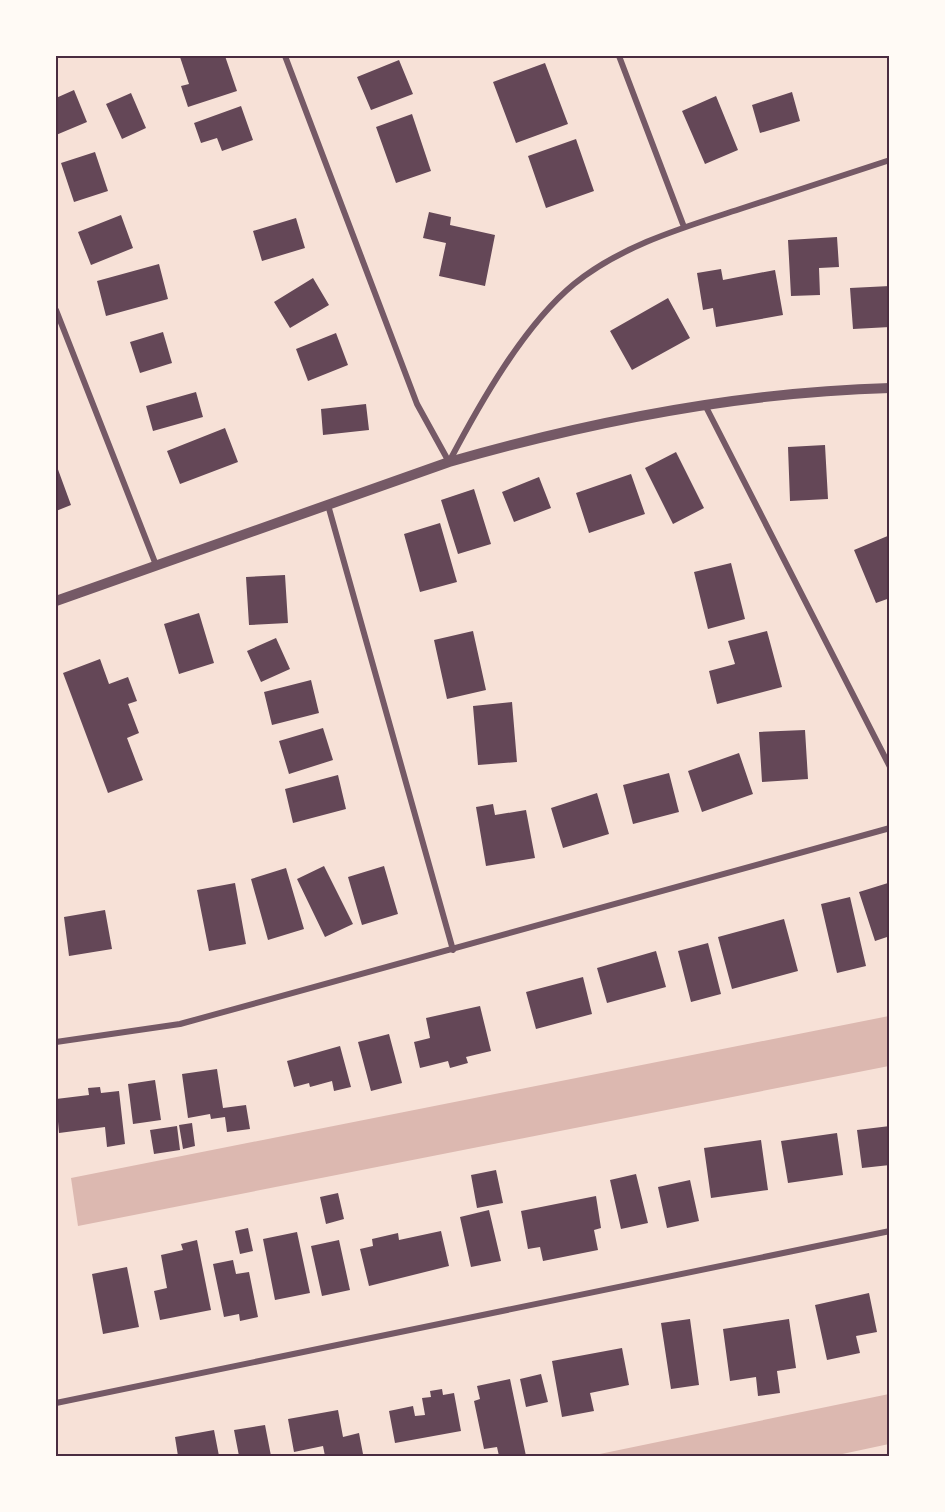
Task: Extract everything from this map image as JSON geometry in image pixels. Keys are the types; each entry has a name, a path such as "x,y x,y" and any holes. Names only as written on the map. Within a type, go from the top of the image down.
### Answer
{"street":[{"path":"285,56 417,404 449,462"},
{"path":"619,56 684,227"},
{"path":"449,462 476,411 507,363 543,316 574,284 627,250 684,227 890,160"},
{"path":"56,310 156,565"},
{"path":"56,601 449,462 597,424 779,394 890,388"},
{"path":"705,405 890,767"},
{"path":"328,505 453,950"},
{"path":"56,1042 180,1024 890,828"},
{"path":"56,1403 890,1231"}],"shaded area":[{"path":"889,1016 889,1066 78,1226 71,1178"},
{"path":"889,1394 889,1444 833,1456 590,1456"}],"building":[{"path":"225,56 237,91 188,107 181,86 189,84 180,57"},
{"path":"399,60 413,94 371,110 357,77"},
{"path":"545,63 568,124 516,143 493,82"},
{"path":"74,90 87,122 56,135 56,98"},
{"path":"792,92 800,121 760,133 752,105"},
{"path":"131,93 146,128 122,139 106,104"},
{"path":"716,96 738,150 705,164 682,111"},
{"path":"241,106 253,140 222,151 217,138 201,143 194,123"},
{"path":"412,114 431,171 396,183 376,127"},
{"path":"576,139 594,191 546,208 528,156"},
{"path":"95,152 108,191 74,202 61,163"},
{"path":"429,212 451,217 450,225 495,235 485,286 439,276 446,243 423,238"},
{"path":"121,215 133,248 91,265 78,232"},
{"path":"296,218 305,248 262,261 253,231"},
{"path":"837,237 839,267 819,268 820,295 791,296 788,240"},
{"path":"159,264 168,299 106,316 97,281"},
{"path":"721,269 723,280 775,270 783,315 716,327 713,308 703,310 697,273"},
{"path":"313,278 329,305 290,328 274,302"},
{"path":"890,286 890,327 853,329 850,288"},
{"path":"668,298 690,338 632,370 610,331"},
{"path":"163,332 172,363 140,373 130,342"},
{"path":"336,333 348,365 308,381 296,349"},
{"path":"196,392 203,417 153,431 146,406"},
{"path":"366,404 369,430 323,435 321,409"},
{"path":"225,428 238,462 180,484 167,451"},
{"path":"825,445 828,499 790,501 788,447"},
{"path":"676,452 704,508 673,524 645,468"},
{"path":"56,464 71,505 56,511"},
{"path":"631,474 645,514 589,533 576,493"},
{"path":"539,477 551,508 514,522 502,492"},
{"path":"474,489 491,544 458,554 441,500"},
{"path":"440,523 457,582 420,592 404,534"},
{"path":"890,535 890,598 876,603 854,550"},
{"path":"731,563 745,619 708,629 694,572"},
{"path":"285,575 288,623 249,625 246,577"},
{"path":"199,613 214,663 179,674 164,624"},
{"path":"473,631 486,690 447,699 434,640"},
{"path":"767,631 782,687 717,704 709,671 735,664 728,641"},
{"path":"276,638 290,669 261,682 247,651"},
{"path":"100,659 109,684 128,677 137,701 128,704 139,733 127,738 143,780 108,793 63,673"},
{"path":"311,680 319,713 272,725 264,692"},
{"path":"512,702 517,762 478,765 473,706"},
{"path":"323,728 333,760 289,774 279,741"},
{"path":"805,730 808,779 762,782 759,732"},
{"path":"739,753 753,794 702,812 688,771"},
{"path":"669,773 679,812 633,824 623,785"},
{"path":"338,775 346,809 293,823 285,789"},
{"path":"597,793 609,834 563,848 551,808"},
{"path":"493,804 495,815 526,810 535,858 486,866 476,807"},
{"path":"324,866 353,924 325,937 297,879"},
{"path":"384,866 398,914 362,925 348,877"},
{"path":"286,868 304,929 268,940 251,879"},
{"path":"235,883 246,944 209,951 197,890"},
{"path":"888,883 890,936 875,941 859,892"},
{"path":"850,897 866,966 837,973 821,904"},
{"path":"105,910 112,949 69,956 64,917"},
{"path":"784,919 798,971 732,989 718,937"},
{"path":"708,943 721,994 691,1002 678,951"},
{"path":"656,951 666,987 607,1003 597,968"},
{"path":"583,977 592,1014 536,1029 526,992"},
{"path":"480,1006 491,1051 466,1057 468,1063 450,1068 448,1061 420,1068 414,1042 430,1038 426,1018"},
{"path":"389,1034 402,1083 371,1091 358,1042"},
{"path":"340,1046 351,1087 334,1091 332,1081 310,1087 309,1083 294,1087 287,1061"},
{"path":"217,1069 223,1108 246,1105 250,1129 227,1132 225,1117 211,1119 210,1114 188,1118 182,1074"},
{"path":"155,1080 161,1120 133,1124 128,1084"},
{"path":"100,1087 101,1093 119,1091 125,1144 107,1147 105,1127 59,1133 56,1099 89,1095 88,1088"},
{"path":"192,1123 195,1146 183,1149 179,1125"},
{"path":"177,1126 180,1150 154,1154 150,1130"},
{"path":"890,1126 890,1165 862,1168 857,1130"},
{"path":"837,1133 843,1175 788,1183 781,1141"},
{"path":"761,1140 768,1190 711,1198 704,1148"},
{"path":"496,1170 503,1203 477,1208 471,1175"},
{"path":"636,1174 648,1223 621,1229 610,1180"},
{"path":"690,1180 699,1221 667,1228 658,1187"},
{"path":"338,1193 344,1219 326,1224 320,1197"},
{"path":"596,1196 601,1228 594,1230 598,1250 543,1261 540,1247 528,1249 521,1211"},
{"path":"489,1210 501,1261 471,1267 460,1217"},
{"path":"248,1228 253,1251 240,1254 235,1231"},
{"path":"441,1231 449,1266 369,1286 360,1249 373,1246 372,1239 398,1233 399,1240"},
{"path":"297,1232 310,1293 275,1300 263,1239"},
{"path":"197,1240 211,1310 160,1320 154,1291 167,1288 161,1255 183,1250 181,1244"},
{"path":"339,1240 350,1290 322,1296 311,1246"},
{"path":"233,1260 236,1274 249,1272 258,1317 240,1321 239,1314 224,1317 213,1264"},
{"path":"127,1267 139,1327 103,1334 92,1274"},
{"path":"869,1293 877,1332 856,1336 860,1353 827,1360 815,1305"},
{"path":"690,1319 699,1385 671,1389 661,1323"},
{"path":"789,1319 796,1368 777,1371 780,1393 758,1396 756,1377 730,1381 723,1329"},
{"path":"622,1348 629,1385 590,1393 594,1411 562,1417 552,1361"},
{"path":"541,1374 548,1402 526,1407 520,1379"},
{"path":"510,1379 526,1456 499,1456 497,1447 484,1449 474,1401 480,1399 477,1386"},
{"path":"442,1389 443,1395 454,1393 461,1431 395,1443 389,1411 413,1406 415,1416 425,1415 422,1398 431,1397 430,1391"},
{"path":"338,1410 343,1437 359,1433 363,1454 325,1456 323,1446 294,1452 288,1419"},
{"path":"265,1425 271,1456 239,1456 234,1430"},
{"path":"214,1430 219,1456 178,1456 175,1437"}]}
